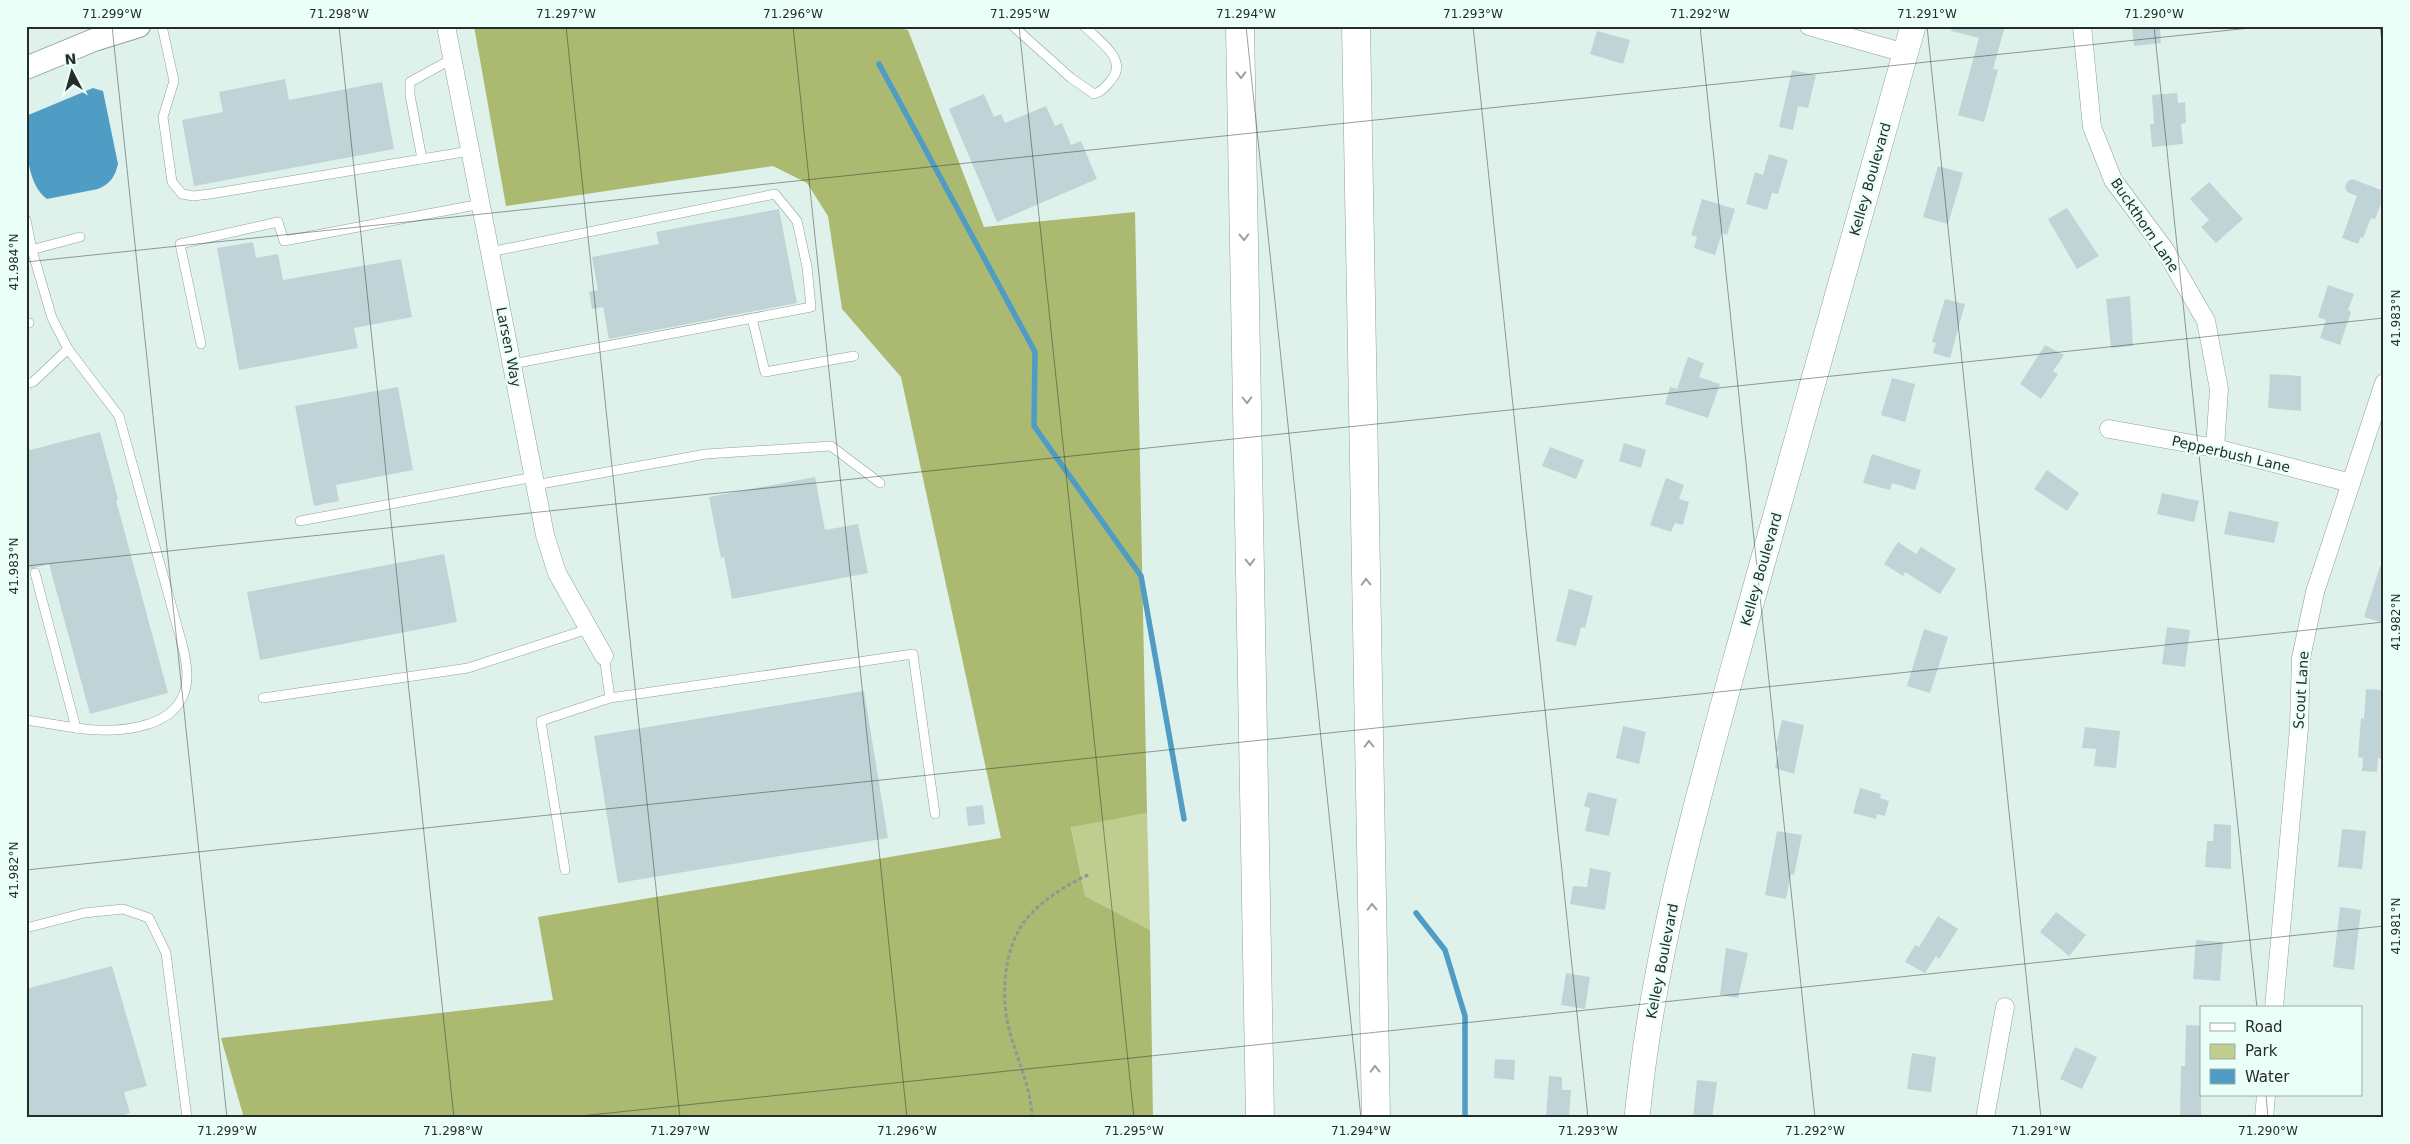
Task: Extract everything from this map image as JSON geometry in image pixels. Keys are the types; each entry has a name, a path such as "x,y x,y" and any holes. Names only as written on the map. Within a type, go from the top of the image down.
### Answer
{"highway":[{"path":"1240,26 1260,1118"},
{"path":"1356,26 1376,1118"}],"main road":[{"name":"Kelley Boulevard","path":"1637,1118 1649,1027 1668,927 1718,719 1913,26"}],"street":[{"path":"26,68 94,40 139,26"},
{"name":"Larsen Way","path":"446,26 545,535 557,574 604,656"},
{"path":"1809,26 1905,53"},
{"name":"Buckthorn Lane","path":"2082,26 2092,127 2113,180 2165,250 2206,321 2219,389 2215,448"},
{"name":"Scout Lane","path":"2274,1006 2299,728 2301,658 2315,592 2384,383"},
{"name":"Pepperbush Lane","path":"2110,429 2215,448 2351,483"},
{"path":"1984,1118 2005,1006"},
{"path":"2264,1118 2266,1096"}],"lane":[{"path":"162,26 174,81 163,117 172,182 182,194 193,196 210,194 470,150"},
{"path":"1013,26 1071,78 1094,94 1102,91 1117,73 1118,64 1111,52 1084,26"},
{"path":"422,159 410,94 410,82 452,59"},
{"path":"490,252 775,194 797,221 807,267 811,307 512,364"},
{"path":"201,344 180,244 278,222 284,241 480,204"},
{"path":"26,220 29,251 52,318 68,349 119,416 184,651 187,671 185,689 179,703 158,719 124,730 112,732 26,720"},
{"path":"29,251 80,237"},
{"path":"752,318 765,372 854,356"},
{"path":"26,384 33,382 68,349"},
{"path":"300,522 535,481 706,454 830,446 880,483"},
{"path":"35,573 76,728"},
{"path":"263,698 468,668 588,628"},
{"path":"565,870 542,721 610,698 913,654 935,814"},
{"path":"604,656 610,698"},
{"path":"26,928 84,913 123,909 150,918 166,953 186,1118"}],"path":[{"path":"1032,1118 1031,1102 1009,1031 1005,999 1006,973 1013,943 1028,917 1066,885 1090,874"}],"green space":[{"path":"474,26 885,26 908,30 984,227 1135,212 1147,813 1071,827 1085,896 1150,930 1153,1118 244,1118 221,1038 553,1000 538,917 1001,838 901,377 842,309 828,216 807,183 773,166 506,206"},
{"path":"1147,813 1150,930 1085,896 1071,826"}],"water":[{"path":"93,88 103,91 118,164 115,173 106,185 98,189 47,199 34,183 31,172 27,149 26,116"}],"building":[{"path":"1952,26 2005,26 1993,69 1998,70 1984,122 1958,115 1979,38 1951,31"},
{"path":"2132,26 2160,26 2161,43 2134,46"},
{"path":"1597,31 1630,40 1623,64 1590,54"},
{"path":"1792,70 1816,75 1808,108 1798,106 1793,130 1779,127"},
{"path":"285,79 289,100 382,82 394,149 194,186 182,120 223,112 219,92"},
{"path":"2177,93 2178,103 2185,102 2186,123 2181,124 2183,144 2152,147 2150,124 2154,124 2152,95"},
{"path":"984,94 994,117 1001,114 1005,123 1046,106 1055,126 1062,123 1071,145 1081,141 1097,179 997,222 949,109"},
{"path":"1769,154 1788,160 1778,194 1772,193 1767,210 1746,204 1755,172 1763,175"},
{"path":"1938,166 1963,173 1948,224 1923,217"},
{"path":"2352,179 2384,191 2384,205 2381,204 2375,219 2371,218 2363,238 2361,237 2358,244 2342,238 2357,196 2347,192 2345,187 2347,182"},
{"path":"2209,182 2243,219 2216,243 2201,227 2209,220 2190,199"},
{"path":"1702,199 1735,209 1727,235 1722,233 1715,255 1694,248 1697,237 1691,235"},
{"path":"2067,208 2099,256 2077,269 2048,219"},
{"path":"779,209 797,303 609,339 603,307 592,309 589,292 598,290 592,257 659,244 656,232"},
{"path":"253,242 256,258 278,254 283,280 401,259 412,317 354,328 358,348 239,370 217,248"},
{"path":"2328,285 2354,294 2348,310 2351,312 2340,345 2320,338 2326,320 2318,317"},
{"path":"2130,296 2133,346 2111,348 2106,299"},
{"path":"1945,299 1965,304 1950,358 1933,353 1936,343 1932,342"},
{"path":"2045,345 2064,355 2053,371 2058,374 2041,399 2020,384"},
{"path":"1688,357 1704,363 1699,377 1720,384 1708,418 1665,404 1670,387 1677,389"},
{"path":"2270,374 2301,376 2301,411 2268,408"},
{"path":"1892,378 1915,384 1905,422 1881,415"},
{"path":"398,387 413,470 336,485 339,501 314,506 295,406"},
{"path":"100,432 118,499 116,500 168,693 90,714 49,564 26,570 26,451"},
{"path":"1624,443 1646,450 1641,468 1619,461"},
{"path":"1550,447 1584,460 1576,479 1542,466"},
{"path":"1872,454 1921,470 1915,490 1892,483 1890,490 1863,483"},
{"path":"2047,470 2079,493 2067,511 2034,489"},
{"path":"815,477 825,530 858,524 868,573 732,599 724,557 721,558 709,497"},
{"path":"1666,478 1684,485 1679,499 1689,502 1683,525 1675,523 1671,532 1650,525"},
{"path":"2162,493 2199,501 2194,522 2157,514"},
{"path":"2229,511 2279,522 2274,543 2224,534"},
{"path":"1898,542 1916,554 1921,547 1956,569 1940,594 1905,572 1903,576 1884,564"},
{"path":"444,554 457,622 260,660 247,592"},
{"path":"2380,566 2384,566 2384,623 2364,617"},
{"path":"1569,589 1593,596 1585,628 1581,627 1576,646 1556,641"},
{"path":"2167,627 2190,630 2185,667 2162,664"},
{"path":"1924,629 1948,637 1930,693 1907,686"},
{"path":"2366,689 2384,690 2384,759 2378,758 2377,772 2362,771 2363,758 2358,757 2361,718 2364,719"},
{"path":"864,691 888,838 618,883 594,736"},
{"path":"1782,720 1804,725 1794,774 1775,768 1779,752 1775,750"},
{"path":"1623,726 1646,732 1639,764 1616,758"},
{"path":"2085,727 2120,731 2116,768 2094,766 2096,749 2082,748"},
{"path":"1860,788 1881,794 1880,798 1889,801 1885,816 1877,814 1876,819 1853,813"},
{"path":"1588,792 1617,799 1609,836 1585,831 1590,808 1584,806"},
{"path":"983,805 985,824 968,826 966,807"},
{"path":"2214,824 2231,825 2231,869 2205,867 2207,841 2213,841"},
{"path":"2342,829 2366,831 2362,869 2338,867"},
{"path":"1777,831 1802,835 1794,875 1791,874 1786,899 1765,895"},
{"path":"1590,868 1611,872 1605,910 1570,904 1573,886 1587,887"},
{"path":"2340,907 2361,910 2354,970 2333,967"},
{"path":"2056,912 2086,935 2069,956 2040,932"},
{"path":"1938,916 1958,929 1939,959 1936,956 1925,973 1905,962 1915,945 1919,947"},
{"path":"2196,940 2223,942 2220,981 2193,979"},
{"path":"1726,948 1748,953 1738,998 1720,995"},
{"path":"112,966 147,1086 124,1092 130,1113 115,1118 26,1118 26,989"},
{"path":"1566,973 1590,977 1585,1009 1561,1005"},
{"path":"2186,1025 2200,1026 2201,1118 2180,1118 2181,1066 2185,1066"},
{"path":"2075,1047 2097,1057 2082,1089 2060,1079"},
{"path":"1912,1053 1936,1057 1931,1092 1907,1089"},
{"path":"1495,1059 1515,1060 1514,1080 1494,1078"},
{"path":"1549,1076 1562,1077 1562,1090 1571,1090 1569,1117 1546,1115"},
{"path":"1697,1080 1717,1082 1712,1118 1693,1118"}],"waterway":[{"path":"879,64 1035,352 1034,426 1141,576 1184,819"},
{"path":"1416,913 1445,950 1465,1016 1465,1118"}]}
